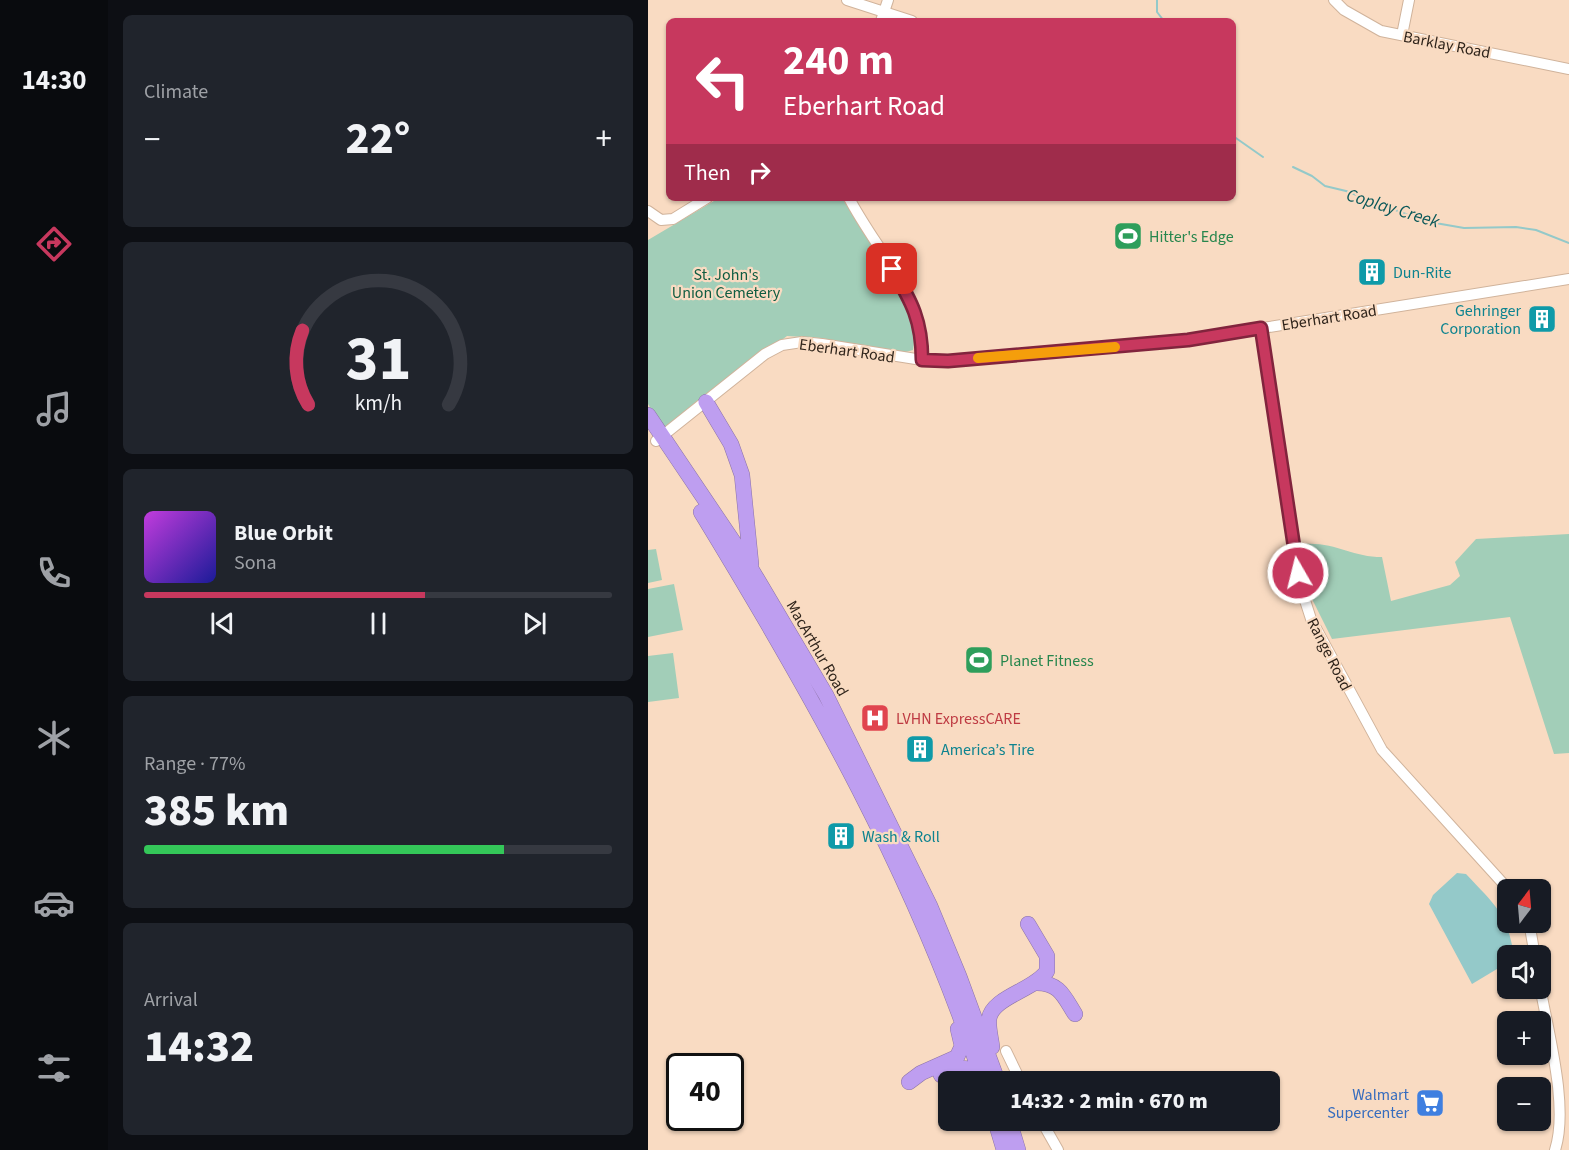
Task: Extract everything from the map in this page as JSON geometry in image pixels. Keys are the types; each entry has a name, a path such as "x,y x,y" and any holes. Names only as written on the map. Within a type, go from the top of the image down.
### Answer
{"highway":[{"path":"706,402 731,444 740,468 745,492 749,555 760,583"},
{"name":"MacArthur Road","path":"648,415 656,436 774,631 820,713 909,891 984,1071"},
{"name":"MacArthur Road","path":"656,436 760,583 825,695 887,816 941,932 992,1065 990,1071"},
{"path":"992,1065 991,1014 999,1004 1037,983 1047,971 1048,960 1028,924"},
{"path":"1037,983 1052,984 1059,988 1075,1014"},
{"path":"938,1076 923,1081 909,1082 921,1073 951,1062 960,1053 961,1042 951,1010 952,995"},
{"path":"953,1071 965,1067 976,1071"},
{"path":"998,1131 1004,1150"},
{"path":"1012,1131 1018,1150"}],"street":[{"path":"847,0 883,17 888,0"},
{"name":"Barklay Road","path":"1334,0 1359,20 1381,30 1569,69"},
{"path":"1402,35 1409,0"},
{"path":"648,211 661,220 673,219 702,201"},
{"path":"851,201 913,302 921,328 922,360"},
{"name":"Eberhart Road","path":"656,436 706,402 765,354 792,343 822,344 922,360 948,361 1188,340 1569,279"},
{"name":"Range Road","path":"1261,328 1300,585 1311,619 1382,750 1499,879"},
{"path":"1542,999 1561,1111 1560,1134 1555,1150"},
{"path":"1006,1051 1016,1071"},
{"path":"1047,1131 1058,1150"}],"green space":[{"name":"St. John's Union Cemetery","path":"714,201 844,201 877,251 900,293 909,314 913,333 913,350 902,353 821,338 787,336 663,430 648,404 648,240"},
{"path":"1569,534 1569,753 1554,754 1510,617 1332,639 1312,599 1302,544 1324,545 1361,555 1382,557 1391,601 1450,585 1460,576 1455,562 1476,539"},
{"path":"656,549 662,580 648,583 648,550"},
{"path":"674,584 683,630 648,637 648,589"},
{"path":"673,653 679,698 648,702 648,656"}],"water":[{"path":"1457,873 1466,874 1485,894 1497,909 1497,933 1509,933 1512,945 1497,945 1497,969 1472,984 1429,904 1433,895"}],"waterway":[{"name":"Coplay Creek","path":"1157,0 1157,12 1162,18"},
{"name":"Coplay Creek","path":"1236,138 1263,157"},
{"name":"Coplay Creek","path":"1293,167 1312,176 1325,186 1346,191 1424,221 1464,228 1516,227 1536,230 1569,243"}],"slow traffic":[{"path":"978,358 1115,347"}],"place":[{"name":"Hitter's Edge","path":"1128,236"},
{"name":"Dun-Rite","path":"1372,272"},
{"name":"Gehringer Corporation","path":"1542,319"},
{"name":"Planet Fitness","path":"979,660"},
{"name":"LVHN ExpressCARE","path":"875,718"},
{"name":"America’s Tire","path":"920,749"},
{"name":"Wash & Roll","path":"841,836"},
{"name":"Walmart Supercenter","path":"1430,1103"}],"route":[{"path":"892,269 913,302 921,328 922,360 948,361 1188,340 1261,328 1298,573"}]}
